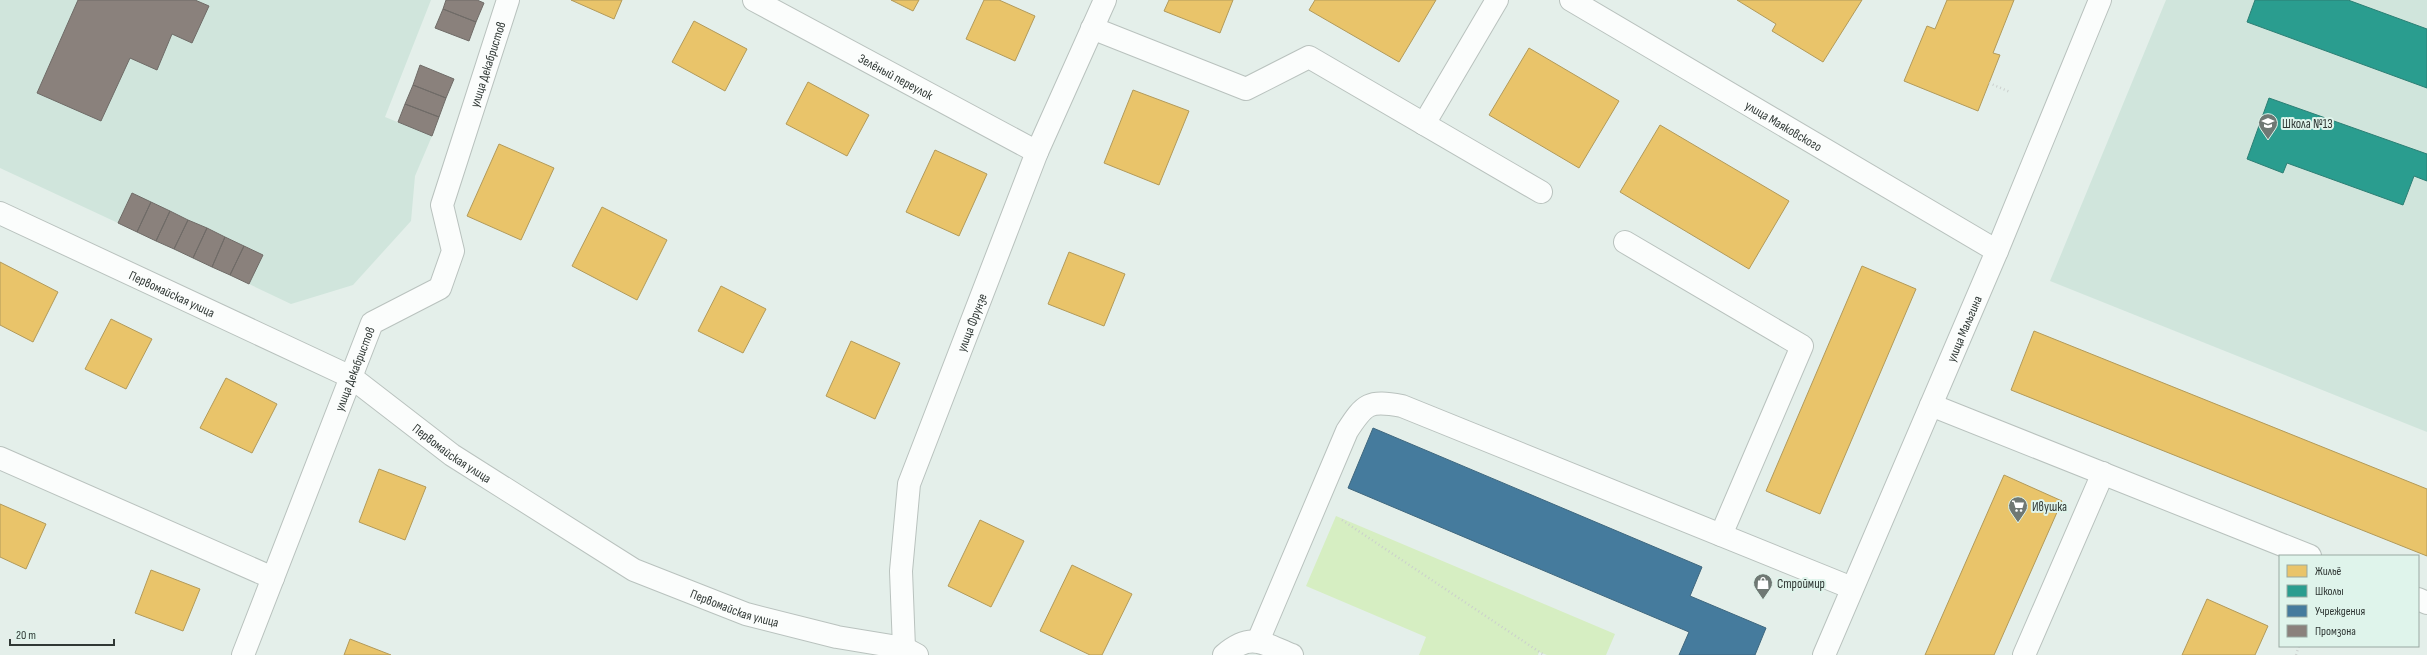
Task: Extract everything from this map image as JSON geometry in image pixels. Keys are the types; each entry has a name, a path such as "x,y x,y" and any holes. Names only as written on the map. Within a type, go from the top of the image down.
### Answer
{"street":[{"name":"улица Декабристов","path":"243,655 372,323 440,288 453,251 442,205 508,0"},
{"name":"Зелёный переулок","path":"754,0 1037,152"},
{"name":"улица Фрунзе","path":"905,653 901,571 909,484 1037,152 1105,0"},
{"path":"1424,124 1497,0"},
{"name":"улица Маяковского","path":"1571,0 1997,251"},
{"name":"улица Мальгина","path":"1824,655 1997,251 2100,0"},
{"path":"1092,28 1246,89 1309,56 1540,192"},
{"name":"Первомайская улица","path":"0,213 351,377 452,455 634,570 746,614 905,653"},
{"path":"1625,242 1802,346 1721,535"},
{"path":"1258,641 1347,431 1360,411 1378,402 1402,406 1852,588"},
{"path":"1931,405 2308,555"},
{"path":"0,458 273,578"},
{"path":"2024,655 2104,473"},
{"path":"1224,655 1238,644 1258,641 1292,655"}],"path":[{"path":"1989,84 2010,92"},
{"path":"1316,503 1544,655"}],"shaded area":[{"path":"0,0 431,0 385,117 432,136 415,176 411,221 353,285 291,304 249,284 263,255 133,194 118,223 0,168"},
{"name":"Школа №13","path":"2166,0 2427,0 2427,432 2050,281"}],"green space":[{"path":"1336,516 1615,634 1606,655 1547,655 1539,652 1538,655 1419,655 1426,637 1306,586"}],"building: Жильё":[{"path":"571,0 622,0 614,19"},
{"path":"891,0 919,0 913,11"},
{"path":"984,0 999,0 1035,16 1015,61 966,39"},
{"path":"1169,0 1233,0 1220,33 1164,11"},
{"path":"1315,0 1436,0 1399,62 1309,10"},
{"path":"1737,0 1862,0 1823,62 1772,31 1776,24"},
{"path":"1947,0 2014,0 1993,53 2000,55 1978,111 1904,81 1927,26 1935,29"},
{"path":"694,21 747,49 725,91 672,62"},
{"path":"1529,48 1619,101 1579,168 1489,115"},
{"path":"808,82 869,115 847,156 786,124"},
{"path":"1133,90 1189,111 1159,185 1104,163"},
{"path":"1660,125 1789,201 1749,269 1620,192"},
{"path":"499,144 554,168 521,240 467,216"},
{"path":"935,150 987,174 959,236 906,212"},
{"path":"602,207 667,240 637,300 572,266"},
{"path":"1069,252 1125,274 1104,326 1048,304"},
{"path":"0,262 58,292 33,342 0,325"},
{"path":"1862,266 1916,289 1820,514 1766,491"},
{"path":"721,286 766,309 743,353 698,331"},
{"path":"111,319 152,339 126,389 85,369"},
{"path":"2034,331 2427,489 2427,556 2011,390"},
{"path":"851,341 900,363 875,419 826,396"},
{"path":"226,378 277,404 252,453 200,428"},
{"path":"379,469 426,487 405,540 359,522"},
{"path":"2004,475 2062,501 1994,655 1925,655"},
{"path":"0,504 46,524 26,569 0,557"},
{"path":"980,520 1024,541 991,607 948,586"},
{"path":"1072,565 1132,594 1102,655 1090,655 1040,631"},
{"path":"151,570 200,589 183,631 135,613"},
{"path":"2207,599 2268,626 2255,655 2182,655"},
{"path":"350,639 391,655 344,655"}],"building: Школы":[{"path":"2255,0 2348,0 2427,29 2427,88 2247,22"},
{"path":"2269,98 2427,154 2427,181 2414,176 2403,205 2287,163 2283,173 2247,159"}],"building: Учреждения":[{"path":"1373,428 1702,567 1690,596 1766,628 1755,655 1679,655 1689,632 1348,488"}],"building: Промзона":[{"path":"78,0 195,0 209,6 192,43 172,34 157,70 130,58 101,121 37,93"},
{"path":"446,0 477,0 484,3 476,22 443,9"},
{"path":"443,9 476,22 469,41 435,28"},
{"path":"420,65 454,79 446,98 413,85"},
{"path":"413,85 446,98 439,117 405,104"},
{"path":"405,104 439,117 432,136 398,122"},
{"path":"132,193 151,202 137,232 118,223"},
{"path":"151,202 170,211 156,241 137,232"},
{"path":"170,211 188,220 174,249 156,241"},
{"path":"188,220 207,228 193,258 174,249"},
{"path":"207,228 225,237 212,267 193,258"},
{"path":"225,237 244,246 230,275 212,267"},
{"path":"244,246 263,255 249,284 230,275"}],"place":[{"name":"Школа №13","path":"2268,140"},
{"name":"Ивушка","path":"2018,523"},
{"name":"Строймир","path":"1763,600"}]}
